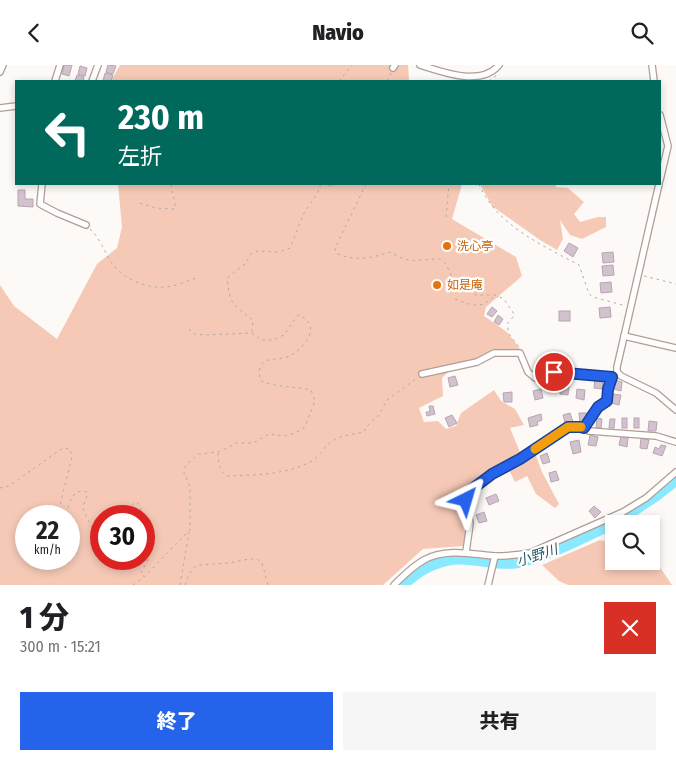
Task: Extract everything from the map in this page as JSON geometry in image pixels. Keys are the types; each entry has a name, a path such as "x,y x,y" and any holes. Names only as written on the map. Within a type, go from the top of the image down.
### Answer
{"street":[{"path":"0,72 3,65"},
{"path":"55,80 60,65"},
{"path":"92,80 98,65"},
{"path":"420,65 451,73 478,76 487,75 499,65"},
{"path":"652,65 654,80"},
{"path":"0,108 15,106"},
{"path":"661,119 668,146 661,178"},
{"path":"42,185 40,204 86,225"},
{"path":"659,185 617,372 621,377 656,393 676,410"},
{"path":"624,336 676,348"},
{"path":"422,374 477,362 494,353 520,353 528,372 536,378 554,372 612,377 617,372"},
{"path":"466,553 470,524 466,500 471,490 492,474 520,459 568,427 580,427 589,431 656,436 676,442"},
{"path":"394,585 412,567 426,559 439,555 466,553 514,556 530,553 624,512 646,498 676,472"},
{"path":"488,585 495,556"}],"lane":[{"path":"584,428 598,407 607,401 612,377"}],"path":[{"path":"340,80 352,65"},
{"path":"387,80 394,66"},
{"path":"140,203 175,209 176,203 171,191 171,185"},
{"path":"252,333 253,320 234,307 228,293 227,278 244,264 251,254 258,251 279,253 290,248 304,213 321,185"},
{"path":"366,185 335,248 336,253 344,258 361,258 390,252 401,259 412,261 440,259 446,264 453,279 476,295 495,295 504,299 514,314 507,324 509,334 520,349 520,353"},
{"path":"446,217 450,185"},
{"path":"479,185 485,197 496,210 528,237 579,265 589,294 593,297 631,307"},
{"path":"86,225 98,236 117,269 128,277 148,286 167,287 196,278"},
{"path":"639,275 676,284"},
{"path":"455,299 471,305 482,305 493,297 499,297"},
{"path":"180,585 190,530 190,487 184,473 184,468 199,454 218,452 237,443 253,443 269,434 284,436 295,433 305,427 315,401 311,391 301,388 276,387 261,381 260,377 259,369 263,363 295,354 308,339 310,325 304,317 298,315 284,335 272,340 261,340 252,333 194,334 188,328"},
{"path":"218,452 219,466 227,476 268,473 292,469 308,463 318,457 334,440 364,432 366,427 378,416 387,400 422,374"},
{"path":"0,488 9,486 60,450 64,448 70,449 72,457 60,510 62,512 66,511 74,494 81,491 87,492 83,509 90,524"},
{"path":"133,585 145,576 190,530"},
{"path":"185,585 189,574 199,565 257,559 262,563 268,585"},
{"path":"142,570 141,575 145,576"}],"shaded area":[{"path":"120,65 408,65 409,80 112,80"},
{"path":"118,185 462,185 452,219 516,257 522,276 486,307 484,316 507,332 520,349 517,352 497,350 452,368 442,378 443,396 419,408 424,422 438,421 446,429 456,426 461,413 494,390 501,401 515,409 524,425 510,428 522,457 534,450 542,472 559,504 555,508 536,494 527,476 515,482 507,466 471,490 464,500 470,524 463,546 423,549 383,585 0,585 0,285 14,306 57,339 97,264 117,248 122,227"},
{"path":"481,185 556,185 556,187 568,188 584,202 574,214 580,222 598,217 606,217 606,227 582,239 570,235 560,220 563,239 557,250 492,206"},
{"path":"600,540 605,541 605,570 660,570 660,567 672,585 568,585 559,581 542,565"}],"building":[{"path":"64,65 72,65 69,76 62,74"},
{"path":"108,65 116,66 113,74 106,72"},
{"path":"80,66 87,68 85,76 78,74"},
{"path":"105,73 113,75 111,80 103,80"},
{"path":"77,75 84,77 83,80 75,80"},
{"path":"18,190 25,190 25,199 33,199 33,207 18,206"},
{"path":"569,243 578,248 573,257 564,251"},
{"path":"613,252 614,262 603,263 602,253"},
{"path":"613,265 614,275 603,276 602,266"},
{"path":"611,282 612,292 601,293 600,283"},
{"path":"492,307 497,311 492,317 487,314"},
{"path":"610,307 611,317 600,318 599,308"},
{"path":"559,311 570,311 570,321 559,321"},
{"path":"498,315 503,319 499,325 494,322"},
{"path":"455,376 458,385 450,387 448,378"},
{"path":"595,379 603,380 602,389 594,388"},
{"path":"614,380 622,382 621,391 613,389"},
{"path":"561,385 569,386 568,395 560,394"},
{"path":"541,389 543,398 535,400 533,391"},
{"path":"577,389 585,390 584,400 576,398"},
{"path":"512,392 512,402 504,402 503,393"},
{"path":"613,394 621,395 619,405 611,403"},
{"path":"429,406 433,406 435,414 427,416 426,412 430,412"},
{"path":"570,413 573,422 565,423 563,415"},
{"path":"579,413 587,413 588,422 580,422"},
{"path":"541,414 542,420 537,422 538,425 530,427 528,418"},
{"path":"452,415 457,423 449,427 445,418"},
{"path":"597,418 602,419 601,428 596,428"},
{"path":"622,418 627,418 627,428 622,428"},
{"path":"634,418 639,418 639,428 634,428"},
{"path":"610,419 615,419 614,428 609,428"},
{"path":"649,421 657,422 656,431 648,431"},
{"path":"590,435 598,437 596,446 588,445"},
{"path":"621,436 628,438 627,447 619,445"},
{"path":"641,438 649,440 647,449 640,448"},
{"path":"579,440 581,452 573,454 570,442"},
{"path":"661,445 666,446 662,456 653,453 655,447 659,449"},
{"path":"547,453 550,462 543,464 540,456"},
{"path":"556,471 559,480 551,482 549,473"},
{"path":"496,494 499,501 489,505 486,498"},
{"path":"594,506 601,512 595,518 589,511"},
{"path":"484,512 487,521 479,523 476,515"}],"waterway":[{"name":"小野川","path":"628,515 676,481"},
{"name":"小野川","path":"404,585 418,573 442,562 460,560 500,564 518,563 555,551 605,528"}],"slow traffic":[{"path":"535,449 568,427 581,427"}],"place":[{"name":"洗心亭","path":"447,246"},
{"name":"如是庵","path":"437,285"}],"route":[{"path":"466,500 471,490 492,474 520,459 568,427 584,428 598,407 607,401 612,377 554,372"}]}
